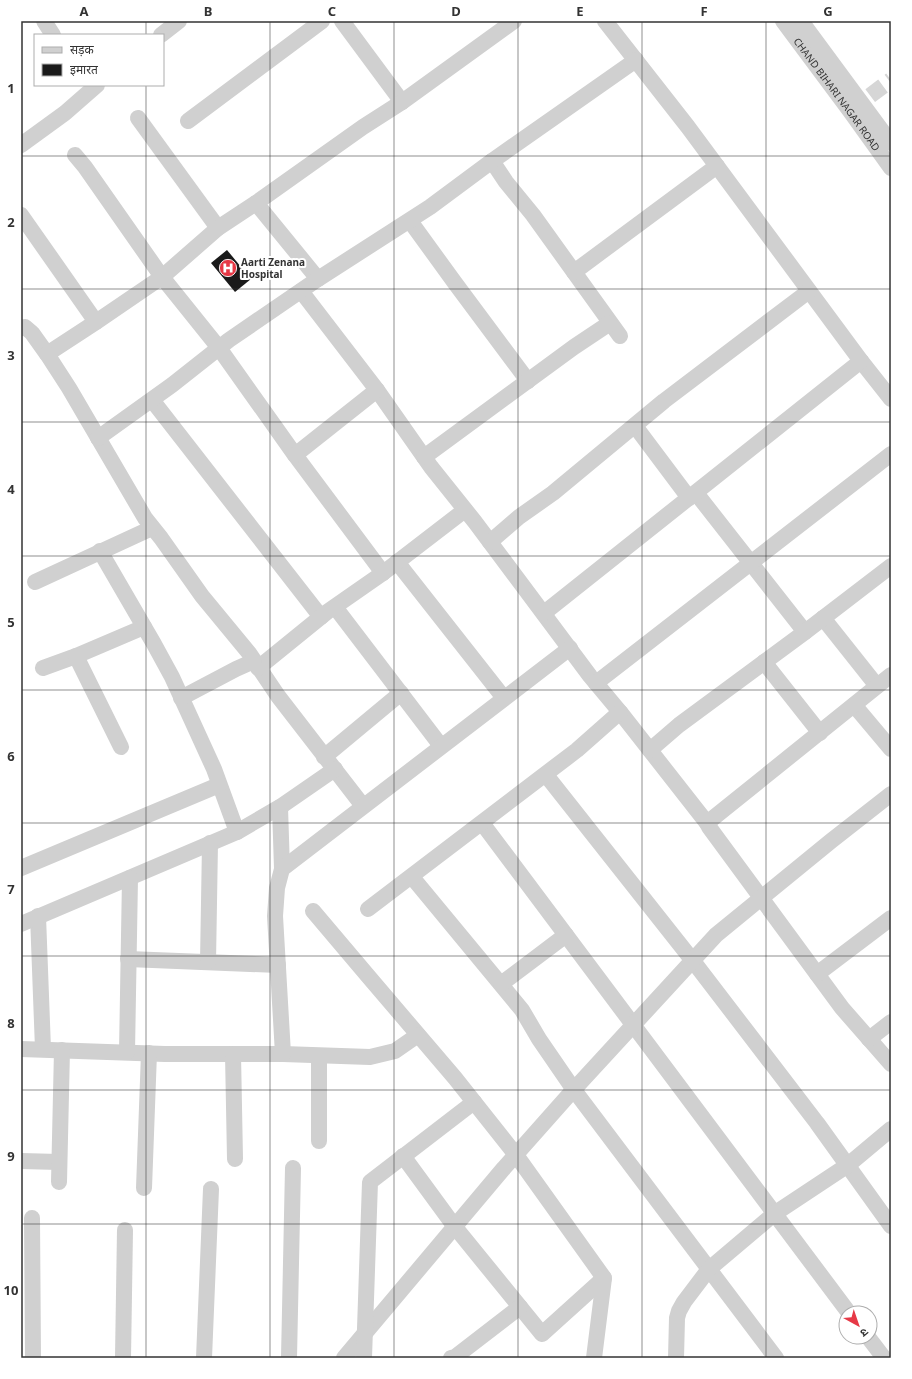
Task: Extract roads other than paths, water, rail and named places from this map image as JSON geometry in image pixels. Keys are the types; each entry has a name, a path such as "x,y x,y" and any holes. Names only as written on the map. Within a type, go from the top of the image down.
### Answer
{"street":[{"path":"44,21 52,34"},
{"path":"162,34 179,21"},
{"path":"188,121 322,21"},
{"path":"342,21 402,102"},
{"path":"47,354 162,277 218,228 256,203 362,127 402,102 514,21"},
{"path":"605,21 717,166 861,361 891,399"},
{"name":"CHAND BIHARI NAGAR ROAD","path":"783,21 891,168"},
{"name":"CHAND BIHARI NAGAR ROAD","path":"801,21 891,143"},
{"path":"98,438 152,400 219,348 318,279 410,221 492,161 636,60"},
{"path":"21,145 65,113 96,86"},
{"path":"138,118 218,228"},
{"path":"75,155 162,277 219,348 295,455 383,573"},
{"path":"492,161 620,336"},
{"path":"574,272 717,166"},
{"path":"256,203 318,279"},
{"path":"21,214 26,232 96,322"},
{"path":"410,221 454,283 528,381"},
{"path":"490,542 519,517 553,493 635,426 809,290"},
{"path":"301,291 377,390 424,457 596,683 707,823 816,974 842,1008 891,1064"},
{"path":"424,457 610,323"},
{"path":"21,328 25,327 32,333 47,354 69,388 152,528 202,596 363,806"},
{"path":"544,613 861,361"},
{"path":"295,455 377,390"},
{"path":"152,400 321,617"},
{"path":"635,426 750,562 805,632"},
{"path":"596,683 891,454"},
{"path":"181,698 236,669 256,665 383,573 465,510"},
{"path":"35,582 152,528"},
{"path":"100,551 172,677 214,769 237,832"},
{"path":"397,562 504,698"},
{"path":"650,750 679,725 824,618 891,566"},
{"path":"335,607 441,746"},
{"path":"824,618 877,686"},
{"path":"43,668 76,656 144,627"},
{"path":"282,869 570,648"},
{"path":"76,656 121,747"},
{"path":"764,662 820,732"},
{"path":"707,823 891,675"},
{"path":"324,756 401,693"},
{"path":"854,705 891,749"},
{"path":"368,909 577,750 620,712"},
{"path":"21,924 88,894 130,878 237,832 280,807 335,769"},
{"path":"546,774 693,961 848,1165 891,1226"},
{"path":"21,868 220,785"},
{"path":"344,1358 574,1090 716,935 891,794"},
{"path":"280,807 282,869 277,888 275,916 283,1054"},
{"path":"482,823 843,1305"},
{"path":"208,962 210,843"},
{"path":"412,877 522,1010 539,1039 574,1090 709,1269 773,1357"},
{"path":"127,1052 130,878"},
{"path":"313,910 474,1102 516,1156 604,1278 594,1358"},
{"path":"38,916 43,1049"},
{"path":"816,974 891,918"},
{"path":"501,984 566,934"},
{"path":"128,959 278,965"},
{"path":"869,1040 891,1022"},
{"path":"21,1049 370,1057 395,1051 418,1035"},
{"path":"59,1182 62,1050"},
{"path":"144,1188 149,1053"},
{"path":"233,1054 234,1159"},
{"path":"319,1056 319,1141"},
{"path":"364,1358 370,1182 474,1102"},
{"path":"676,1358 677,1318 679,1311 709,1269 774,1214 848,1165 891,1129"},
{"path":"403,1156 455,1227 542,1334 604,1278"},
{"path":"21,1161 59,1162"},
{"path":"289,1358 293,1168"},
{"path":"204,1358 210,1189"},
{"path":"32,1218 33,1358"},
{"path":"123,1358 125,1230"},
{"path":"451,1358 520,1307"},
{"path":"874,1345 884,1358"}],"tunnel":[{"path":"851,110 891,80"}],"place":[{"name":"Aarti Zenana Hospital","path":"228,268"}]}
